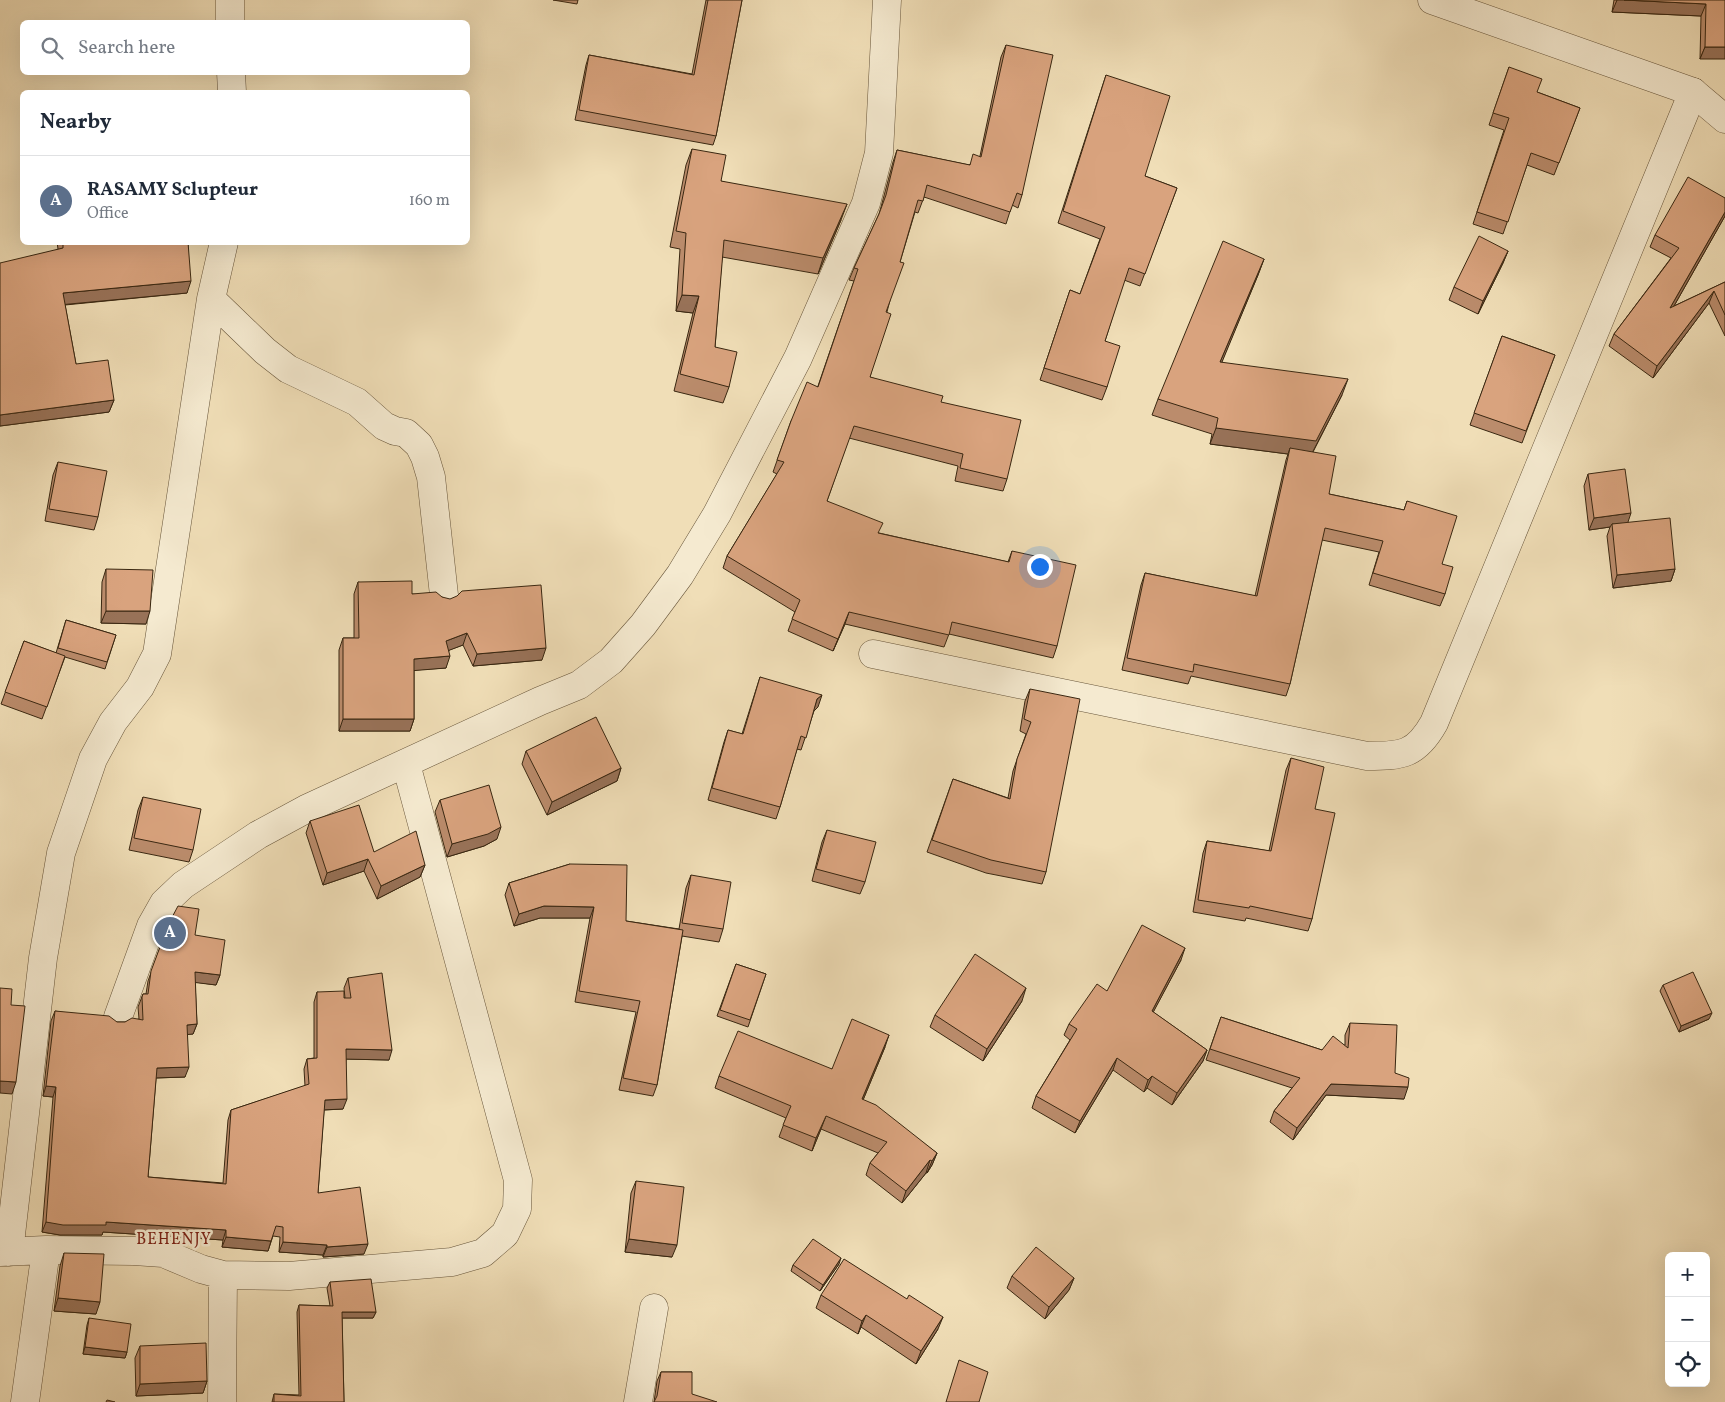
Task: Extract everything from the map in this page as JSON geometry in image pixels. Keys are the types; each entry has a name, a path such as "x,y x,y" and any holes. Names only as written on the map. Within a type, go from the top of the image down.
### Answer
{"street":[{"path":"230,0 230,20"},
{"path":"118,1017 151,926 164,903 182,885 258,835 306,809 579,684 611,662 643,626 680,574 717,514 798,358 866,203 879,153 887,0"},
{"path":"1432,0 1693,92 1725,119"},
{"path":"231,75 232,90"},
{"path":"873,654 1367,756 1391,756 1410,751 1425,739 1434,722 1693,92"},
{"path":"223,245 211,299 157,654 140,687 113,722 93,759 61,854 43,958 4,1252 46,1250 163,1253 202,1269 223,1275 289,1276 452,1262 483,1253 505,1234 517,1209 518,1180 406,764"},
{"path":"211,299 265,351 288,369 357,402 384,426 406,433 419,445 431,477 444,595"},
{"path":"25,1402 46,1250"},
{"path":"222,1402 223,1275"},
{"path":"638,1402 654,1308"}],"building":[{"path":"708,0 742,0 716,136 579,110 589,55 694,75"},
{"path":"1624,0 1725,0 1725,47 1705,47 1706,4"},
{"path":"1006,45 1053,55 1022,195 1017,193 1010,212 927,185 923,201 918,200 900,262 904,263 886,312 891,314 870,377 943,396 941,402 1021,420 1007,479 960,468 963,454 854,426 827,501 883,523 878,533 1009,562 1012,551 1076,565 1057,646 952,622 949,635 849,612 838,639 792,619 800,600 727,556 784,462 777,460 807,382 818,387 858,269 854,268 886,195 897,150 970,165 973,154 981,157"},
{"path":"1509,67 1542,79 1537,92 1580,108 1559,163 1531,153 1508,222 1477,212 1509,118 1493,113"},
{"path":"1106,75 1170,96 1145,176 1177,188 1145,274 1129,268 1105,341 1120,346 1107,387 1044,368 1070,290 1080,294 1105,227 1063,211"},
{"path":"692,149 726,155 721,181 847,204 823,258 724,240 715,347 737,352 729,387 680,374 699,296 682,295 686,233 676,231"},
{"path":"1688,177 1725,198 1725,212 1670,308 1725,282 1725,315 1714,291 1657,366 1614,334 1679,248 1655,235"},
{"path":"1479,236 1508,251 1483,301 1454,287"},
{"path":"1223,241 1264,259 1220,362 1348,379 1316,441 1216,428 1218,418 1158,399"},
{"path":"63,245 188,245 191,281 63,293 76,364 108,360 114,400 0,415 0,263 63,248"},
{"path":"1502,336 1555,355 1526,431 1474,413"},
{"path":"1290,448 1336,456 1329,494 1404,510 1407,501 1457,516 1442,564 1453,567 1445,594 1373,573 1383,541 1325,528 1290,684 1194,664 1193,672 1127,658 1145,573 1257,596"},
{"path":"58,462 107,471 98,517 49,509"},
{"path":"1625,469 1631,513 1594,518 1588,474"},
{"path":"1670,518 1675,569 1617,575 1612,524"},
{"path":"106,569 153,570 150,611 106,611"},
{"path":"412,581 412,594 436,592 442,597 450,599 462,591 541,585 546,648 477,654 467,633 446,641 450,656 414,659 414,719 343,719 343,638 359,638 358,582"},
{"path":"66,620 116,635 107,662 58,648"},
{"path":"24,641 65,656 47,707 5,692"},
{"path":"760,677 822,695 817,699 806,738 801,736 780,807 712,788 728,730 743,734"},
{"path":"1030,689 1080,699 1046,872 991,860 932,840 953,779 1010,799 1017,759 1031,722 1024,719"},
{"path":"596,717 621,768 552,802 526,751"},
{"path":"1291,758 1324,767 1315,809 1335,813 1312,919 1250,906 1249,908 1198,900 1207,841 1271,851"},
{"path":"489,785 501,827 488,834 452,844 440,800"},
{"path":"143,797 201,809 193,850 134,838"},
{"path":"359,805 374,852 416,831 425,865 381,886 368,859 327,873 310,821"},
{"path":"827,830 876,842 865,882 816,869"},
{"path":"570,864 627,865 626,921 683,930 657,1085 623,1078 640,1001 579,991 594,907 544,906 519,914 509,883"},
{"path":"691,875 731,882 723,929 682,923"},
{"path":"178,906 199,909 195,935 225,940 220,975 195,972 197,1024 187,1025 189,1067 157,1068 148,1177 226,1184 231,1110 309,1084 307,1059 317,1058 317,992 344,991 344,998 351,998 348,978 382,973 392,1050 346,1049 347,1099 325,1100 318,1193 360,1187 368,1244 327,1247 327,1245 283,1242 283,1227 276,1226 271,1241 226,1237 226,1230 106,1222 106,1225 63,1225 46,1222 56,1087 46,1086 55,1011 109,1016 117,1022 125,1022 132,1018 143,1020 142,997 143,994 148,994 151,971 169,923"},
{"path":"1142,925 1185,948 1152,1011 1207,1050 1177,1093 1152,1076 1148,1080 1117,1058 1080,1121 1036,1096 1077,1029 1069,1024 1097,984 1107,991"},
{"path":"975,954 1026,988 987,1049 935,1015"},
{"path":"736,964 766,974 750,1020 720,1010"},
{"path":"1693,972 1712,1013 1681,1026 1663,985"},
{"path":"0,988 12,989 11,1005 25,1006 16,1082 0,1081"},
{"path":"1221,1017 1322,1050 1333,1036 1348,1048 1350,1023 1397,1025 1395,1073 1409,1078 1408,1087 1331,1084 1297,1128 1274,1111 1300,1078 1210,1049"},
{"path":"852,1019 889,1035 862,1099 876,1105 937,1153 906,1191 870,1163 887,1142 826,1116 816,1138 783,1125 791,1106 719,1076 738,1031 832,1069"},
{"path":"636,1181 684,1187 677,1245 629,1239"},
{"path":"813,1239 841,1258 823,1285 793,1265"},
{"path":"1036,1247 1074,1278 1049,1307 1012,1276"},
{"path":"64,1253 104,1254 100,1302 58,1298"},
{"path":"844,1259 907,1299 909,1295 943,1317 921,1351 866,1315 862,1321 821,1295"},
{"path":"371,1279 376,1312 342,1312 344,1402 274,1402 274,1394 301,1396 299,1305 333,1306 330,1282"},
{"path":"89,1318 131,1324 127,1352 85,1347"},
{"path":"206,1343 207,1381 140,1384 140,1346"},
{"path":"959,1360 988,1372 979,1402 946,1402"},
{"path":"661,1372 692,1372 692,1394 717,1402 654,1402 657,1396"}],"place":[{"name":"RASAMY Sclupteur","path":"170,933"}],"district":[{"name":"BEHENJY","path":"174,1240"}]}
